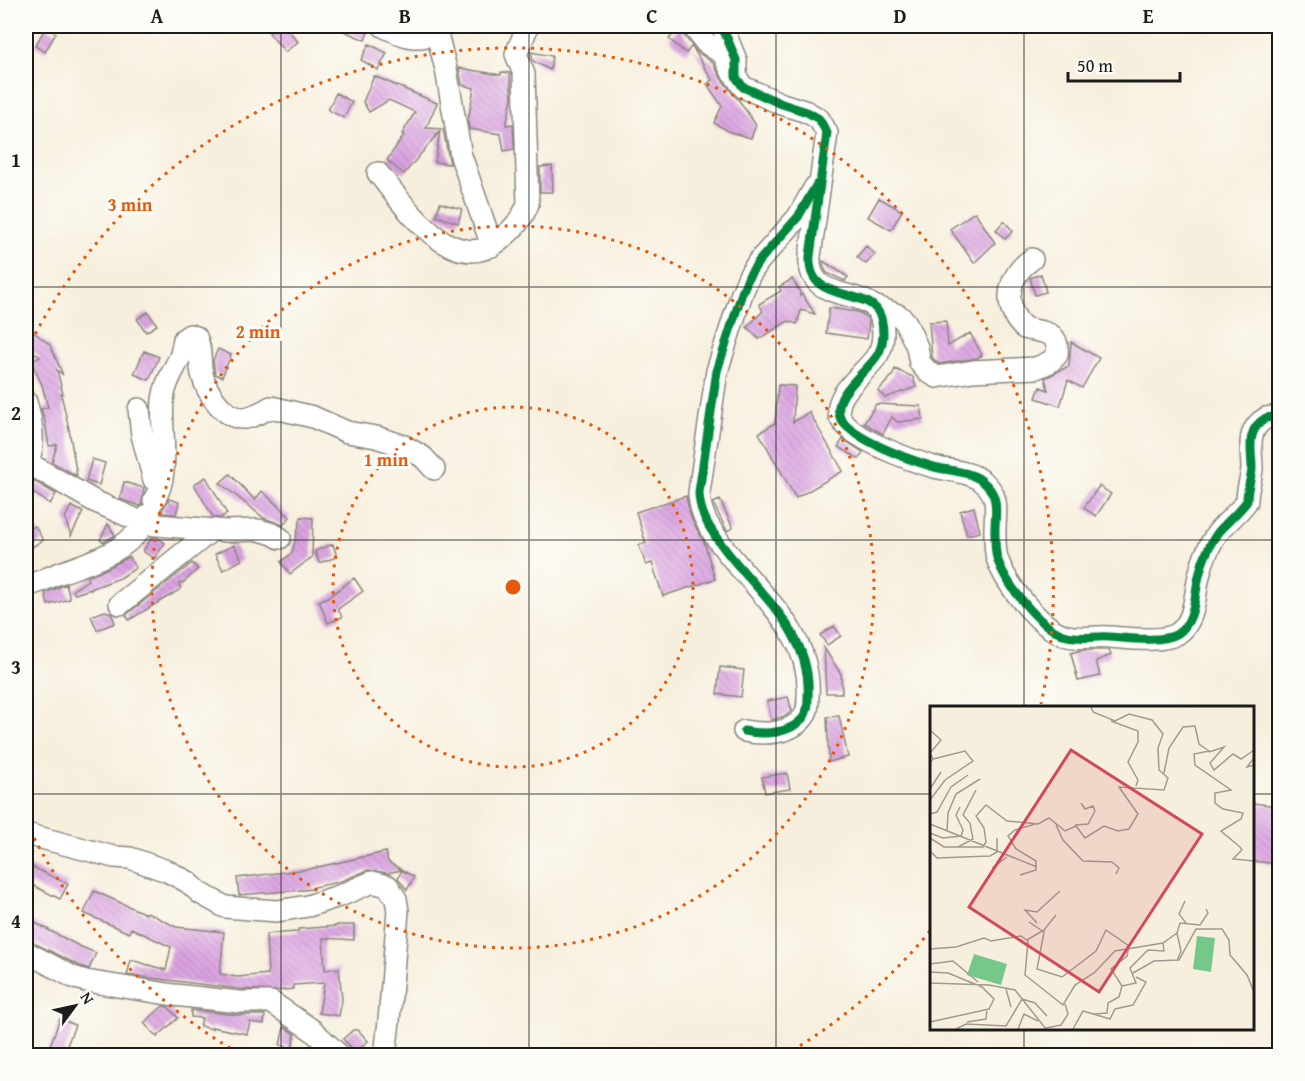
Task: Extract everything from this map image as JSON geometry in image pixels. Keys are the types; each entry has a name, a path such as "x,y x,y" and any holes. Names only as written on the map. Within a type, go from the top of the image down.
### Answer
{"street":[{"path":"383,26 408,36 425,37 436,28 446,69 461,156 492,246"},
{"path":"378,173 414,218 439,241 469,251 492,246 522,219 528,204 524,74 516,54 528,26"},
{"path":"693,26 706,43 723,54 728,66 743,87 782,104 807,111 819,119 826,133 810,256 811,271 819,284 830,290 867,302 898,315 905,321 917,347 920,363 928,372 937,377 973,371 1036,368 1050,362 1057,355 1058,347 1055,339 1048,332 1024,328 1012,314 1010,302 1012,282 1025,264 1032,259"},
{"path":"722,26 736,60 736,77"},
{"path":"744,730 756,733 789,730 798,724 807,712 809,687 806,664 797,641 778,612 715,537 704,518 699,503 699,492 717,371 742,293 759,261 798,217 821,176"},
{"path":"876,307 881,318 882,342 878,355 841,400 838,407 843,424 869,442 910,459 962,472 982,480 991,491 997,507 994,533 997,557 1009,583 1023,604 1063,635 1162,638 1177,634 1193,611 1200,571 1213,542 1219,531 1232,520 1247,501 1247,486 1252,471 1250,439 1254,428 1266,417 1280,420"},
{"path":"26,586 115,552 146,524 154,500 160,492 163,477 165,391 170,374 181,355 184,339 190,335 196,337 198,343 201,369 207,388 213,398 230,414 243,419 252,417 271,406 313,417 347,432 376,437 410,448 434,469"},
{"path":"26,402 32,434 31,453 27,465 94,501 146,524 212,530 259,530 280,538"},
{"path":"138,409 153,476 154,500"},
{"path":"120,604 212,530"},
{"path":"26,834 114,857 130,858 167,871 225,907 277,911 308,906 372,882 388,886 396,898 398,919 385,1056"},
{"path":"26,952 73,977 86,981 174,995 239,1002 271,1002 312,1030 340,1056"}],"building":[{"path":"279,26 285,26 298,42 285,52 269,33"},
{"path":"332,26 370,26 365,40"},
{"path":"681,26 683,34 696,51 713,63 721,78 756,125 751,138 730,132 714,123 722,106 707,84 712,80 692,46 686,53 669,39"},
{"path":"46,27 56,33 45,52 35,46"},
{"path":"369,44 387,53 378,70 361,60"},
{"path":"531,52 552,56 550,70 533,61"},
{"path":"459,68 501,75 501,72 510,73 512,98 506,125 513,124 514,149 504,151 501,134 469,129 468,121 474,88 462,85"},
{"path":"374,76 437,103 426,128 443,129 450,164 435,162 440,131 404,174 387,160 404,135 402,134 415,112 389,100 369,112 363,102"},
{"path":"336,93 352,102 344,118 328,110"},
{"path":"552,166 553,192 540,192 540,167"},
{"path":"879,198 902,211 891,230 868,217"},
{"path":"440,203 462,209 458,223 436,216"},
{"path":"975,212 995,243 974,263 950,229"},
{"path":"1004,221 1013,231 1005,239 996,230"},
{"path":"866,246 875,254 866,264 857,257"},
{"path":"823,261 848,277 845,281 827,273"},
{"path":"1041,274 1046,292 1035,295 1030,278"},
{"path":"792,279 800,291 800,296 802,294 815,314 801,310 797,324 788,321 759,339 747,327 763,311 759,304 781,291 779,287"},
{"path":"829,308 858,312 866,317 869,322 867,339 826,333"},
{"path":"148,312 157,325 146,332 137,319"},
{"path":"946,321 948,346 970,333 982,355 977,358 939,364 936,362 932,357 929,322"},
{"path":"26,326 50,345 63,375 57,370 77,476 52,462 57,445 49,446 41,409 48,407 42,385 31,361 40,357 26,345"},
{"path":"1071,342 1099,358 1082,388 1068,380 1060,406 1036,398 1040,387 1048,390 1045,378 1069,366"},
{"path":"218,349 231,355 222,377 215,374 213,360"},
{"path":"144,351 159,357 149,380 134,374"},
{"path":"895,369 913,377 916,387 885,398 878,391 892,376"},
{"path":"778,385 795,386 793,422 809,412 843,471 796,498 759,433 775,423"},
{"path":"876,404 921,406 923,419 897,422 892,417 883,434 864,423"},
{"path":"843,439 863,452 859,459 838,447"},
{"path":"92,459 105,463 99,485 86,481"},
{"path":"230,474 255,500 262,491 290,517 283,525 264,518 220,483"},
{"path":"206,477 227,514 220,518 213,517 194,484"},
{"path":"26,478 56,494 50,504 26,488"},
{"path":"124,482 144,488 140,506 120,499"},
{"path":"1099,486 1111,494 1096,516 1084,508"},
{"path":"686,496 691,518 704,542 715,579 663,596 652,563 646,565 639,545 646,543 636,512"},
{"path":"169,499 179,502 176,514 163,513 162,510"},
{"path":"720,500 733,528 727,531 713,503"},
{"path":"71,506 83,512 71,536 65,518"},
{"path":"974,507 980,532 967,535 960,511"},
{"path":"301,517 313,518 312,557 290,574 281,562 292,553"},
{"path":"108,524 115,535 104,542 100,540"},
{"path":"35,526 43,540 26,551 26,532"},
{"path":"152,537 165,543 154,559 143,551"},
{"path":"333,544 337,557 319,563 315,551"},
{"path":"234,545 242,560 223,570 215,554"},
{"path":"129,557 136,568 120,578 75,594 73,590 88,580 87,577"},
{"path":"192,563 198,569 179,584 181,589 129,620 126,615"},
{"path":"354,578 363,591 338,609 342,617 328,623 319,601 330,596"},
{"path":"66,584 70,599 48,605 45,593"},
{"path":"105,611 111,613 115,623 97,630 91,616"},
{"path":"834,626 841,636 827,645 820,635"},
{"path":"824,648 841,674 842,693 826,693"},
{"path":"1082,650 1109,650 1111,655 1096,661 1100,676 1078,681 1071,653"},
{"path":"720,667 744,670 741,697 717,694"},
{"path":"788,697 792,711 785,716 771,720 767,701"},
{"path":"839,716 848,757 829,762 827,717"},
{"path":"787,773 790,789 765,793 762,777"},
{"path":"1254,803 1280,806 1280,864 1254,861"},
{"path":"386,852 388,862 402,870 387,873 368,870 339,882 314,887 314,889 239,895 237,878 309,869"},
{"path":"26,864 68,884 60,899 26,882"},
{"path":"402,870 414,877 407,890 398,878"},
{"path":"94,891 146,914 147,912 176,927 224,932 220,974 237,977 268,974 266,934 354,925 354,940 323,938 325,970 339,968 342,1000 339,1016 319,1013 324,983 293,985 293,989 276,991 240,989 127,975 131,960 166,970 171,947 131,928 129,933 84,913"},
{"path":"26,918 96,953 89,969 26,939"},
{"path":"163,1006 168,1007 178,1018 157,1037 144,1023"},
{"path":"191,1010 238,1015 265,1015 264,1024 250,1022 247,1034 212,1027 212,1029 200,1026 202,1018 191,1017"},
{"path":"60,1019 75,1025 63,1056 46,1056"},
{"path":"284,1027 295,1034 292,1048 280,1045"},
{"path":"353,1030 358,1030 368,1041 356,1052 343,1039"}],"cycle path":[{"path":"722,26 736,60 736,77 743,87 807,112 819,119 827,133 810,256 812,272 818,282 828,289 866,301 875,308 881,318 883,332 878,354 852,383 841,400 840,417 845,425 855,433 882,448 934,467 972,475 988,487 995,499 995,549 1001,568 1024,603 1044,623 1064,635 1075,637 1153,639 1177,634 1188,622 1194,606 1201,567 1210,545 1219,531 1247,501 1252,469 1252,434 1259,423 1266,418 1273,417 1280,420"},
{"path":"744,731 776,732 798,723 805,715 807,707 807,671 800,649 789,628 711,529 701,509 699,492 717,371 742,293 759,261 798,217 817,184"}]}
